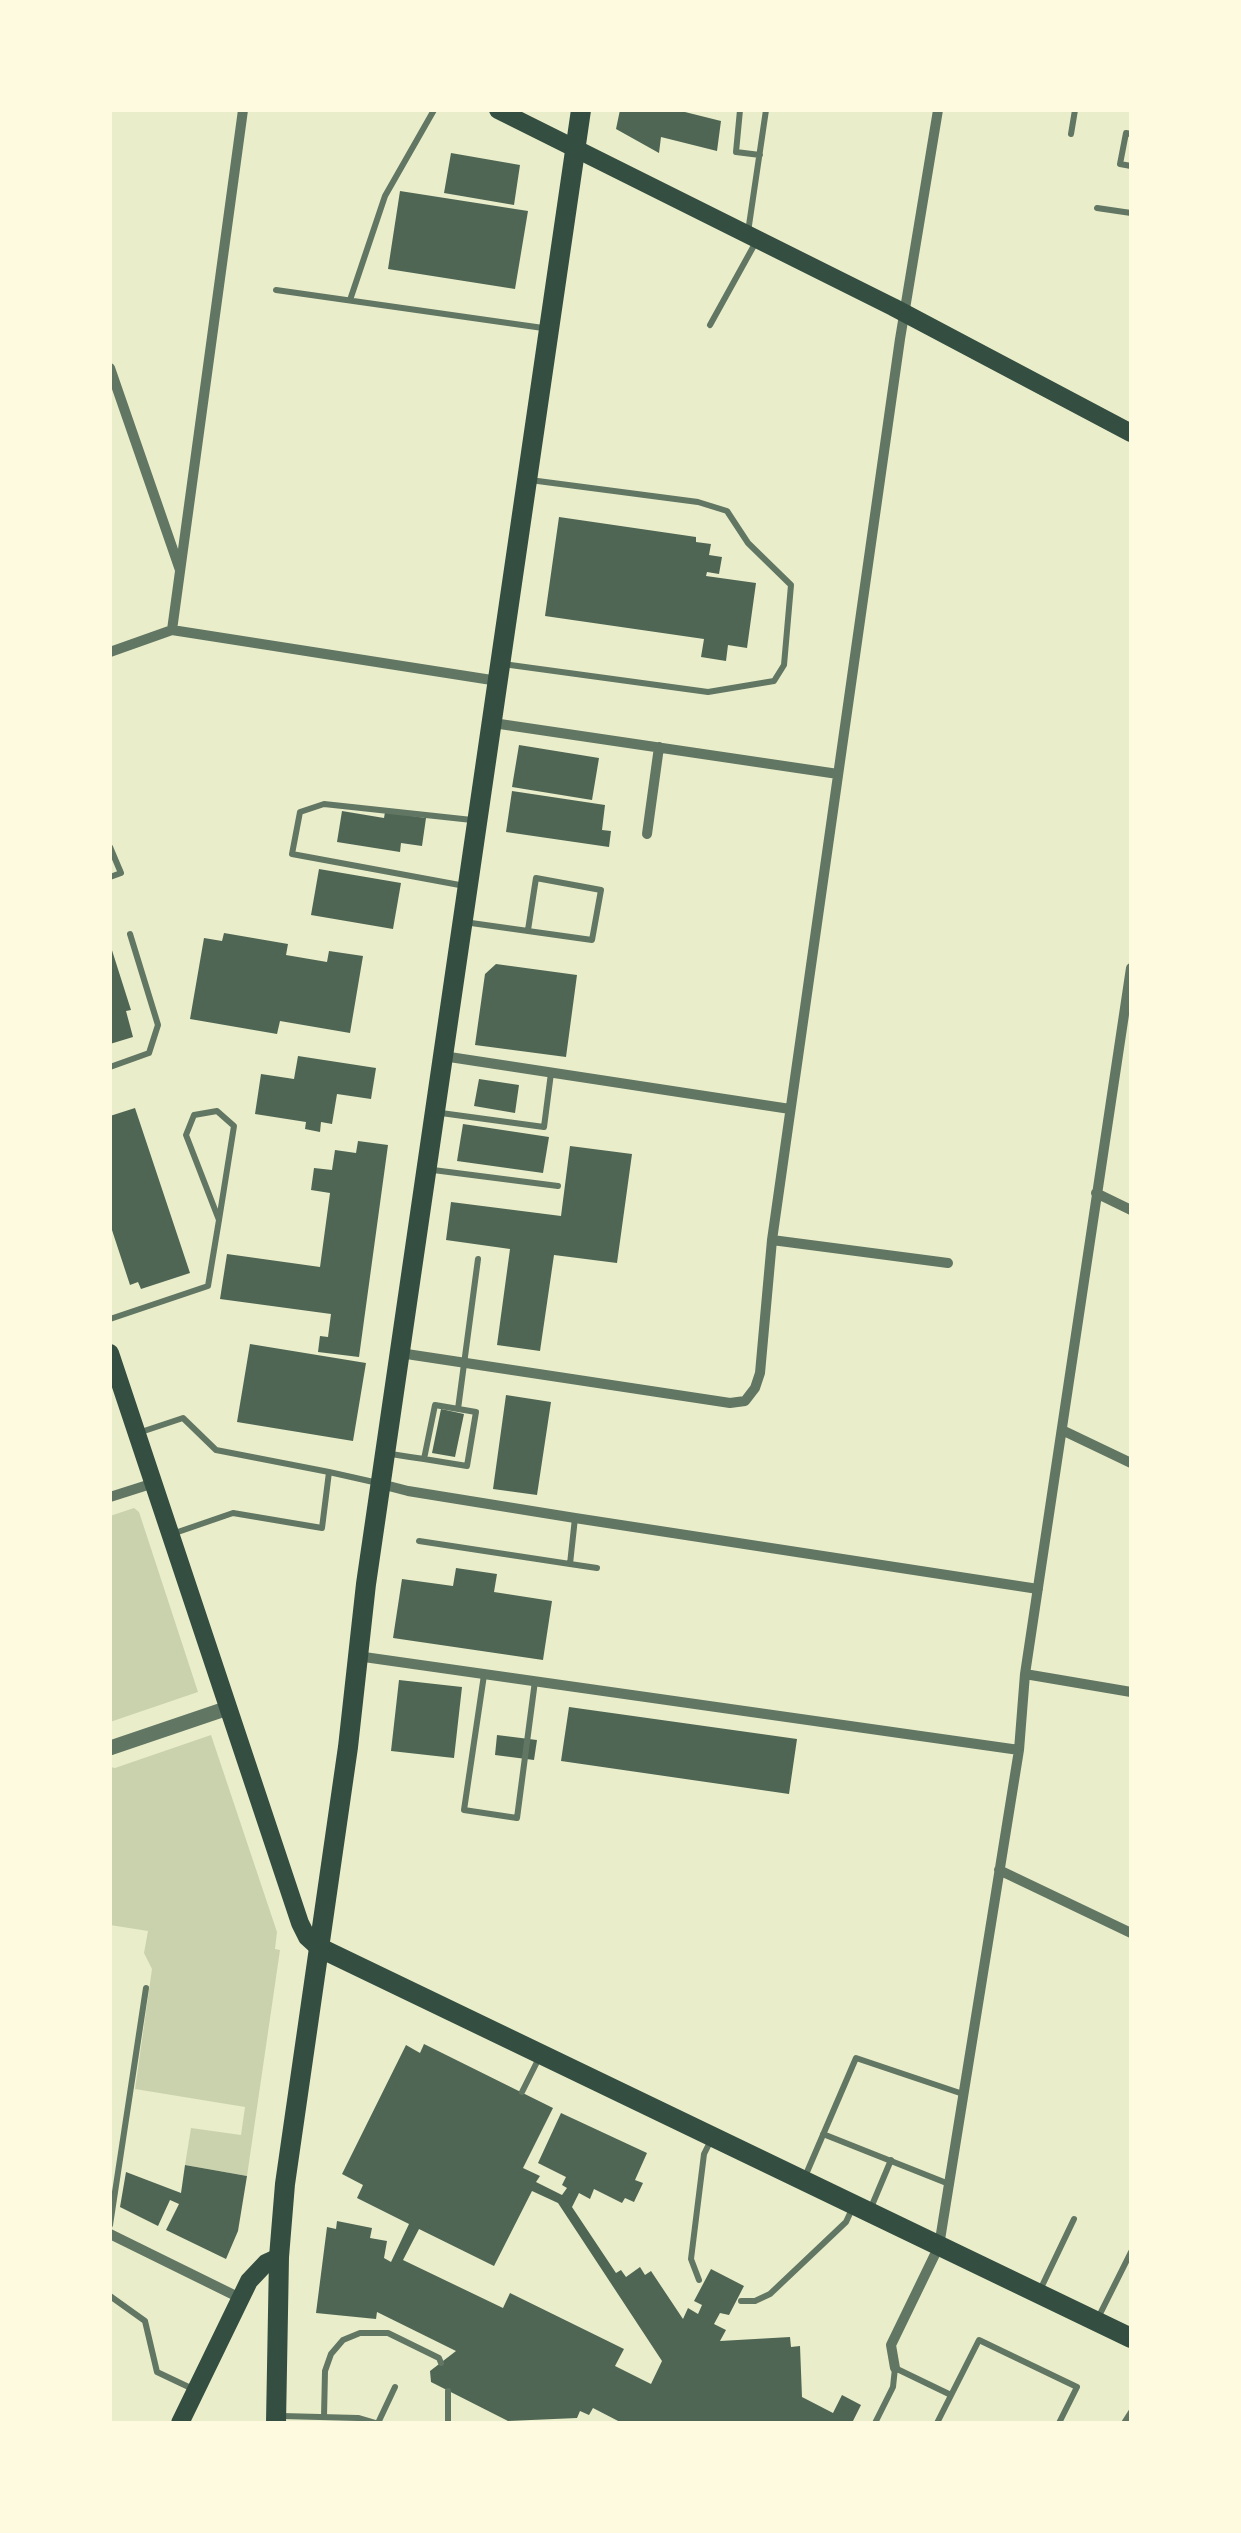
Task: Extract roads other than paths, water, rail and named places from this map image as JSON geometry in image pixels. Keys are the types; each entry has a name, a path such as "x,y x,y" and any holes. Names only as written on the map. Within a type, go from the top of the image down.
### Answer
{"main road":[{"path":"498,110 906,314 1131,433"},
{"path":"276,2420 279,2257 285,2184 346,1763 380,1484 581,110"},
{"path":"110,1352 306,1938 1131,2338"},
{"path":"180,2423 240,2298 260,2268 279,2257"}],"street":[{"path":"172,630 244,110"},
{"path":"399,1352 730,1403 750,1398 760,1372 772,1240 790,1109 938,110"},
{"path":"110,368 180,573"},
{"path":"110,652 172,630 500,672"},
{"path":"492,723 838,774"},
{"path":"647,834 658,747"},
{"path":"895,2368 892,2345 939,2246 1018,1750 1025,1674 1131,968"},
{"path":"443,1056 790,1109"},
{"path":"1096,1193 1131,1210"},
{"path":"772,1240 948,1263"},
{"path":"1064,1431 1131,1463"},
{"path":"110,1498 154,1483"},
{"path":"380,1484 574,1518 1038,1589"},
{"path":"357,1656 1018,1750"},
{"path":"1025,1674 1131,1692"},
{"path":"110,1748 228,1708"},
{"path":"999,1870 1131,1933"},
{"path":"110,2234 240,2298"}],"lane":[{"path":"350,301 385,196 434,110"},
{"path":"740,110 736,152 760,155"},
{"path":"710,325 753,237 766,110"},
{"path":"1070,134 1074,110"},
{"path":"1131,134 1126,133 1120,164 1131,166"},
{"path":"1097,208 1131,214"},
{"path":"276,290 549,329"},
{"path":"500,672 708,692 774,681 784,665 791,585 748,543 727,511 698,502 528,480"},
{"path":"468,887 292,854 300,812 324,804 478,821"},
{"path":"110,848 121,873 110,876"},
{"path":"463,922 592,940 600,890 536,878 528,930"},
{"path":"110,1067 150,1053 158,1025 130,934"},
{"path":"435,1112 544,1128 551,1073"},
{"path":"110,1319 208,1286 219,1220 234,1126 216,1111 194,1115 186,1135 219,1220"},
{"path":"426,1169 558,1186"},
{"path":"458,1409 478,1259"},
{"path":"385,1453 467,1466 476,1412 435,1405 424,1459"},
{"path":"137,1433 184,1418 216,1450 380,1484"},
{"path":"171,1535 233,1513 322,1528 329,1472"},
{"path":"570,1564 574,1518"},
{"path":"419,1541 597,1568"},
{"path":"484,1674 464,1810 517,1818 535,1681"},
{"path":"110,2225 146,1988"},
{"path":"522,2092 541,2054"},
{"path":"803,2180 856,2058 963,2094"},
{"path":"823,2134 949,2184"},
{"path":"700,2280 691,2259 704,2154 712,2136"},
{"path":"742,2300 770,2294 862,2208 891,2160"},
{"path":"1038,2294 1074,2219"},
{"path":"1096,2321 1131,2252"},
{"path":"110,2296 145,2321 157,2372 196,2391"},
{"path":"324,2417 325,2372 331,2354 343,2340 360,2333 388,2333 439,2358 441,2363"},
{"path":"938,2423 978,2340 1077,2386 1059,2423"},
{"path":"875,2423 893,2386 895,2368 951,2395"},
{"path":"276,2420 358,2418 376,2423 394,2387"},
{"path":"448,2391 448,2423"},
{"path":"1124,2423 1131,2412"}]}
